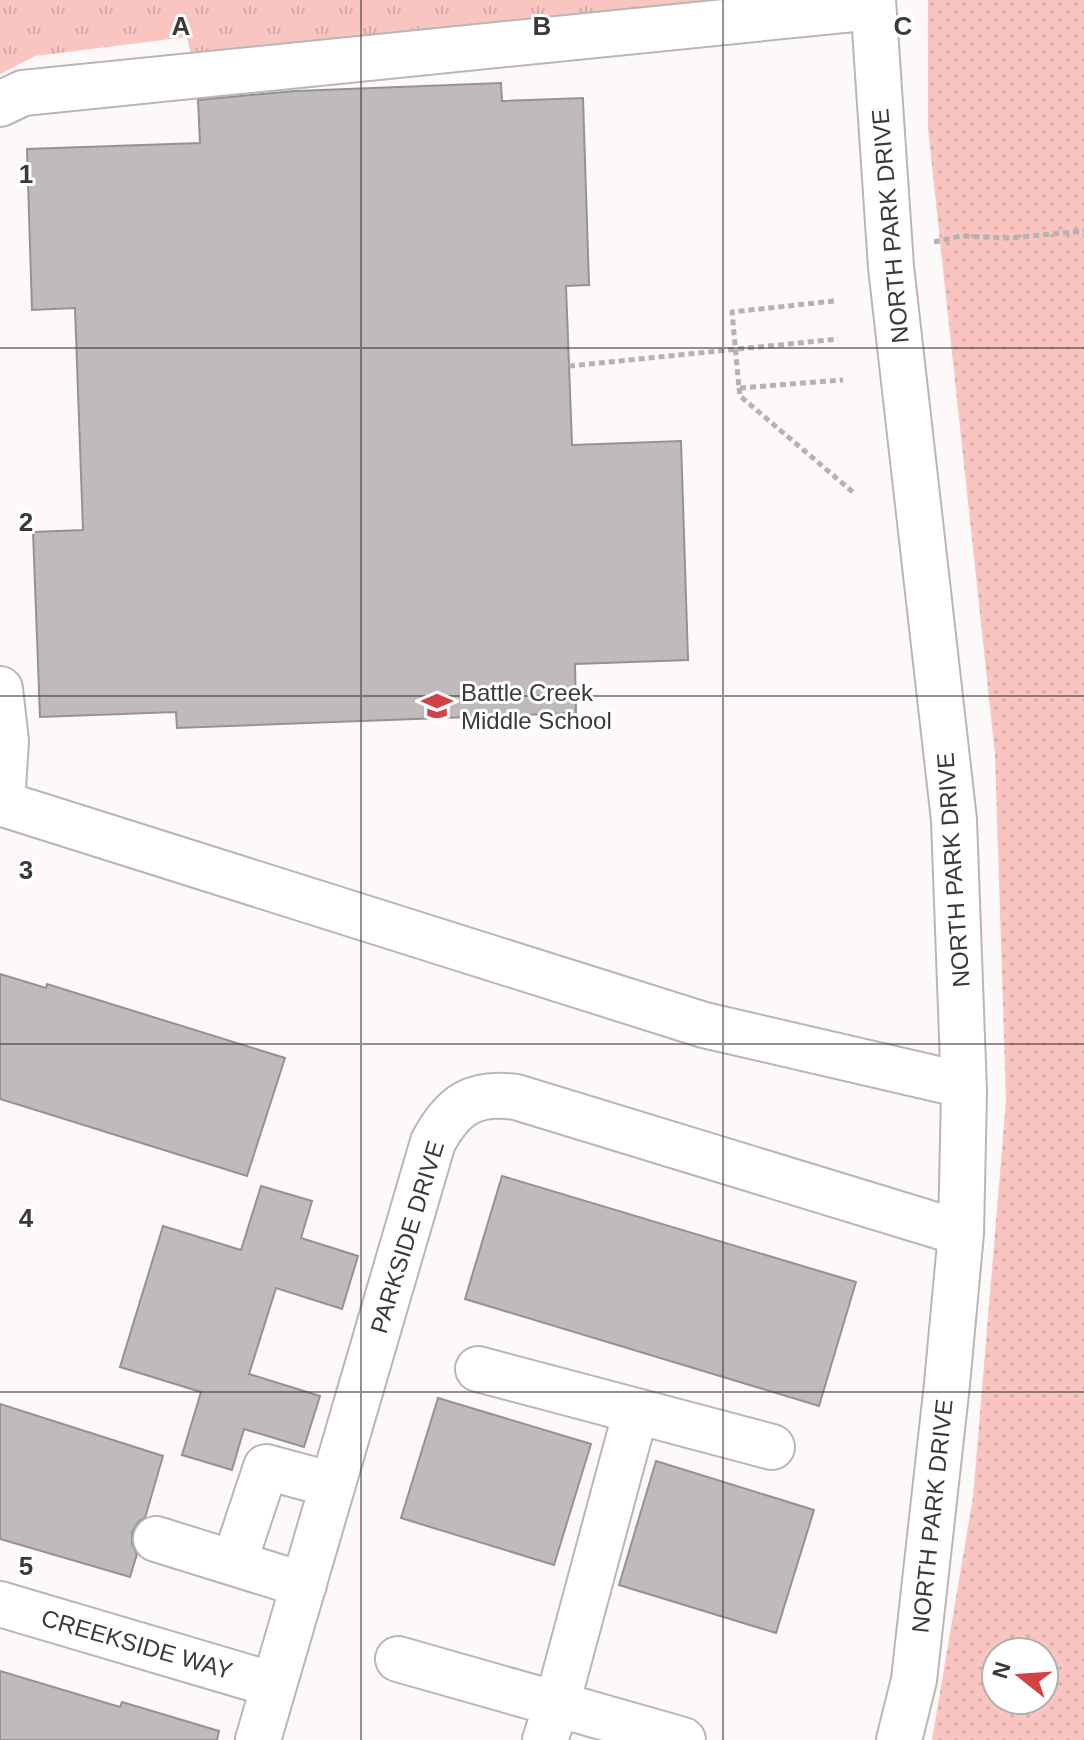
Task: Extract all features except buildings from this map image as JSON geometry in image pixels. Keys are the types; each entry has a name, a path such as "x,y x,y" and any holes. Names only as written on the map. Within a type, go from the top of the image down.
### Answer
{"street":[{"path":"0,104 23,93 873,4"},
{"name":"NORTH PARK DRIVE","path":"873,4 891,267 954,820 963,1085 961,1233 914,1680 899,1740"},
{"path":"0,689 6,741 1,803 704,1025 963,1085"},
{"name":"PARKSIDE DRIVE","path":"258,1740 433,1142 444,1122 466,1102 493,1094 516,1097 961,1233"},
{"path":"478,1369 772,1447"},
{"path":"551,1722 636,1411"},
{"path":"234,1563 266,1467 333,1485"},
{"path":"156,1539 304,1585"},
{"name":"CREEKSIDE WAY","path":"0,1604 274,1685"},
{"path":"398,1659 551,1722 683,1740"}],"path":[{"path":"929,243 961,236 1009,238 1084,231"},
{"path":"834,301 732,312 734,350 740,396 854,493"},
{"path":"569,366 838,339"},
{"path":"739,388 843,380"}],"green space":[{"path":"0,0 759,0 192,60 187,37 35,56 0,74"},
{"path":"928,0 1084,0 1084,1740 932,1740 973,1497 1006,1101 995,754 928,129"}],"place":[{"name":"Battle Creek Middle School","path":"437,706"}]}
